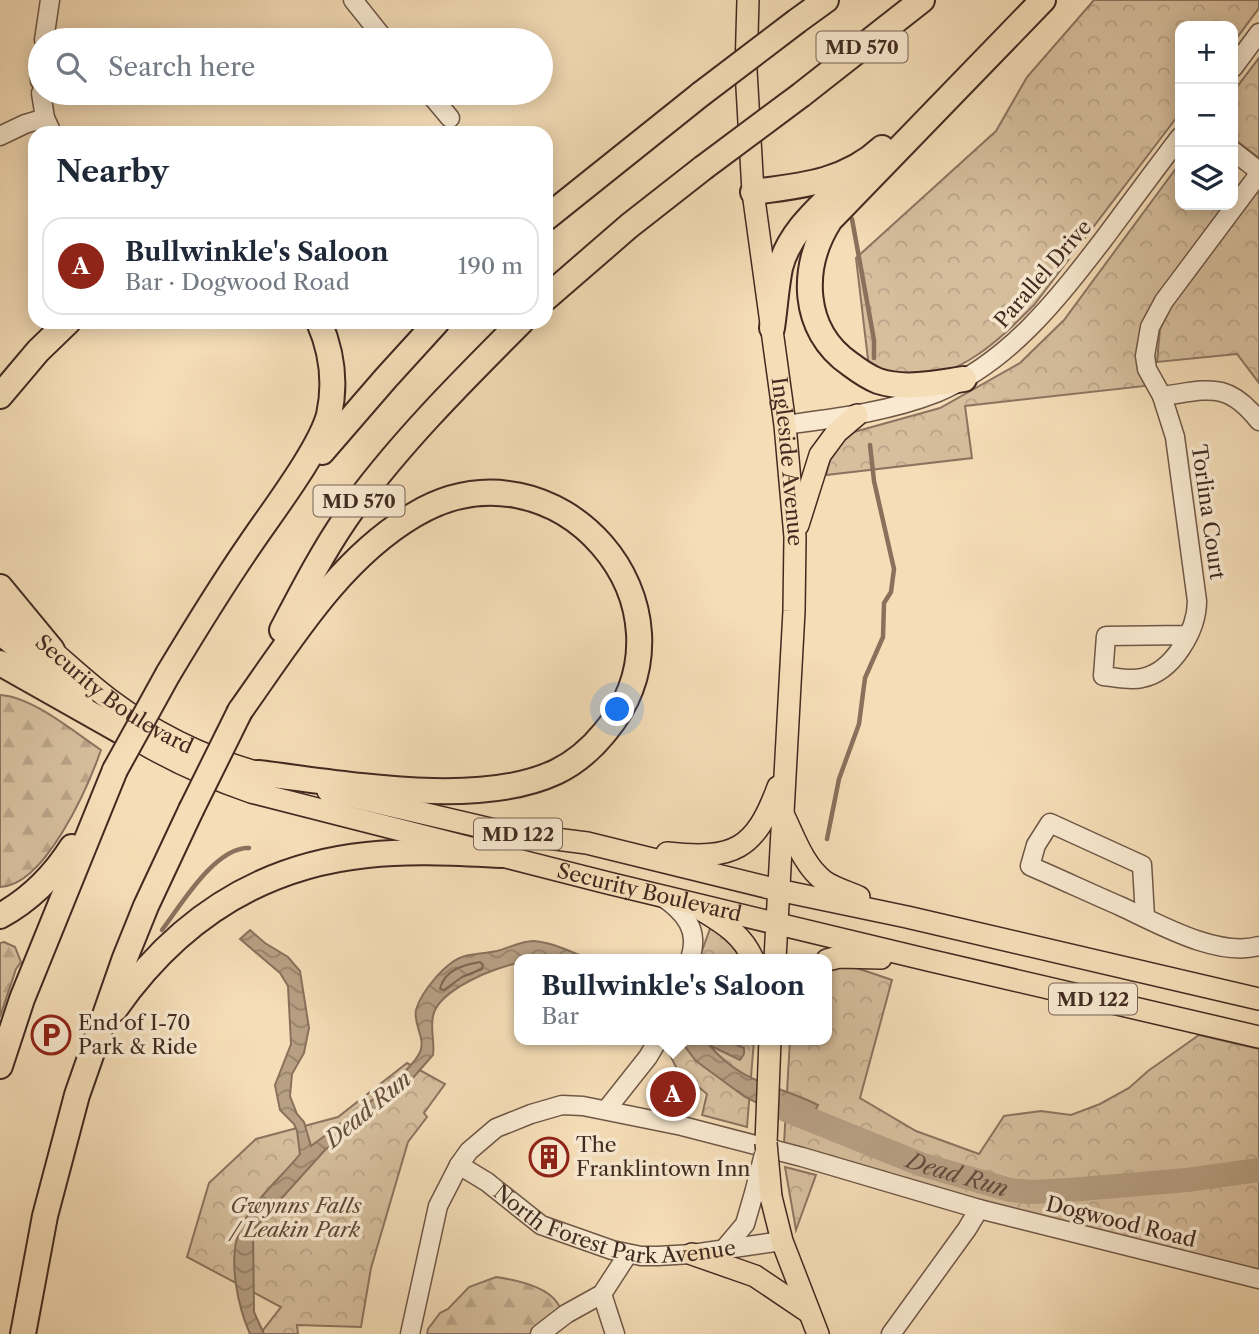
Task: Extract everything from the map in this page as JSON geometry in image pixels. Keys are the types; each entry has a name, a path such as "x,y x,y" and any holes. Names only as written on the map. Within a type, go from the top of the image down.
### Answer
{"highway":[{"name":"MD 570","path":"553,212 701,94 826,0"},
{"name":"MD 570","path":"553,292 629,226 922,0"},
{"path":"772,328 781,267 795,236 807,219 1042,0"},
{"path":"964,379 915,385 893,384 878,381 845,361 829,345 812,312 808,295 813,255 819,237 830,220 1042,0"},
{"path":"754,192 822,183 869,160"},
{"path":"0,396 61,329"},
{"path":"274,509 311,452 328,418 332,394 332,365 322,329"},
{"name":"MD 570","path":"0,1066 22,999 115,770 169,674 225,582 274,509 386,377 431,329"},
{"name":"MD 570","path":"23,1334 60,1152 96,1036 146,906 191,810 297,602 346,519 431,415 514,329"},
{"path":"240,711 309,614 359,558 414,515 462,494 513,494 539,500 565,512 603,544 619,567 630,591 636,617 638,649 635,676 614,721 596,743 558,771 506,787 432,791 384,789 258,773"},
{"path":"0,587 52,650"},
{"path":"0,663 133,738"},
{"path":"0,916 41,887 59,867 115,770"},
{"path":"96,1036 131,986 169,945 212,910 254,886 295,870 370,854 424,852 501,855"},
{"path":"4,1334 28,1303"}],"main road":[{"name":"Ingleside Avenue","path":"748,0 746,69 754,192 785,425 795,537 795,597 777,923"},
{"path":"795,537 820,455 837,432 856,415"},
{"name":"Security Boulevard","path":"0,611 52,650 109,699 181,743 221,762 508,833 587,843 778,890 907,916 1259,999"},
{"name":"Security Boulevard","path":"0,634 98,714 133,738 214,779 251,792 928,960 1259,1037"},
{"path":"587,843 688,855 718,854 734,849 748,841 767,817 785,765"},
{"path":"783,814 805,859 824,881 907,916"},
{"path":"686,901 727,926 739,937 750,954"},
{"path":"775,954 777,923"},
{"path":"832,959 928,960"},
{"name":"North Forest Park Avenue","path":"770,1045 762,1195 818,1334"},
{"path":"692,1254 755,1276 807,1311"}],"street":[{"path":"46,28 50,0"},
{"path":"353,0 375,28"},
{"path":"1238,61 1259,33"},
{"path":"0,136 25,124 48,126 43,105"},
{"path":"439,105 450,118"},
{"name":"Parallel Drive","path":"785,425 856,415 900,405 936,393 990,363 1037,322 1175,144"},
{"path":"1238,154 1259,173"},
{"name":"Torlina Court","path":"1188,635 1106,636 1103,676 1142,678 1157,673 1168,663 1188,635 1197,612 1175,437 1162,396 1153,382 1145,356 1146,343 1155,315 1259,173"},
{"path":"1162,396 1209,390 1224,391 1246,404 1259,421"},
{"path":"1145,918 1142,865 1050,823 1036,845 1030,866 1145,918 1191,937 1223,947 1259,946"},
{"path":"658,894 673,904 692,926 694,944 691,954"},
{"path":"606,1110 654,1045"},
{"name":"Dogwood Road","path":"410,1334 438,1206 459,1165 469,1151 496,1128 562,1105 606,1110 682,1126 790,1154 979,1209 1259,1279"},
{"name":"North Forest Park Avenue","path":"459,1165 487,1182 541,1225 582,1241 628,1254 692,1254 782,1241"},
{"path":"724,1248 746,1224 762,1195"},
{"path":"891,1334 979,1209"},
{"path":"540,1334 566,1314 602,1294 628,1254"},
{"path":"602,1294 615,1334"}],"green space":[{"path":"1094,0 1259,0 1259,8 1238,36 1238,21 1175,21 1175,120 1034,305 1007,331 977,355 943,372 906,377 869,368 856,258 996,131 1027,77"},
{"path":"1259,58 1259,158 1238,142 1238,85"},
{"path":"1175,170 1175,210 1223,210 1140,363 1145,386 965,406 972,458 826,475 830,460 841,442 854,432 940,408 1020,363 1064,320"},
{"path":"1256,193 1259,193 1259,383 1237,354 1157,362 1160,329 1171,307"},
{"path":"0,695 13,697 39,709 101,750 75,809 48,853 33,870 17,882 0,887"},
{"path":"711,926 741,954 701,954"},
{"path":"0,943 15,947 21,962 16,969 0,1017"},
{"path":"845,964 892,980 860,1098 916,1131 979,1154 1004,1116 1041,1111 1071,1115 1100,1104 1129,1088 1199,1035 1259,1049 1259,1274 1037,1218 784,1144 790,1045 832,1045 832,968"},
{"path":"754,1045 747,1127 702,1115 707,1094 677,1069 666,1047"},
{"name":"Gwynns Falls / Leakin Park","path":"407,1063 445,1084 424,1113 427,1117 408,1142 371,1268 361,1327 297,1325 298,1334 260,1334 281,1307 187,1257 209,1183 256,1139 338,1117"},
{"path":"785,1167 816,1175 796,1230"},
{"path":"496,1277 542,1290 556,1301 560,1308 530,1334 427,1334 440,1313 448,1309 469,1287"}],"water":[{"name":"Dead Run","path":"250,930 288,957 300,971 309,1028 304,1053 292,1074 290,1096 297,1114 304,1122 311,1146 371,1101 413,1062 421,1047 416,1010 429,986 450,964 465,956 533,941 554,945 576,954 514,954 514,964 469,981 445,997 437,1006 432,1021 433,1055 404,1088 325,1150 253,1230 254,1312 264,1334 250,1334 242,1311 234,1270 236,1244 250,1211 300,1154 297,1131 280,1110 275,1085 291,1044 288,986 280,973 240,939"},
{"path":"684,1045 709,1045 735,1069 818,1105 807,1127 745,1097 696,1061"},
{"path":"709,1045 737,1045 744,1048 740,1060"}],"waterway":[{"path":"852,219 874,340 874,358"},
{"path":"827,839 839,779 859,724 865,678 883,637 884,603 891,592 894,569 874,481 870,445"},
{"path":"162,930 212,867 236,850 249,848"},
{"name":"Dead Run","path":"779,1107 920,1164 1010,1190 1069,1190 1187,1180 1259,1170"}],"place":[{"name":"End of I-70 Park & Ride","path":"51,1035"},
{"name":"Bullwinkle's Saloon","path":"673,1094"},
{"name":"The Franklintown Inn","path":"549,1157"}]}
